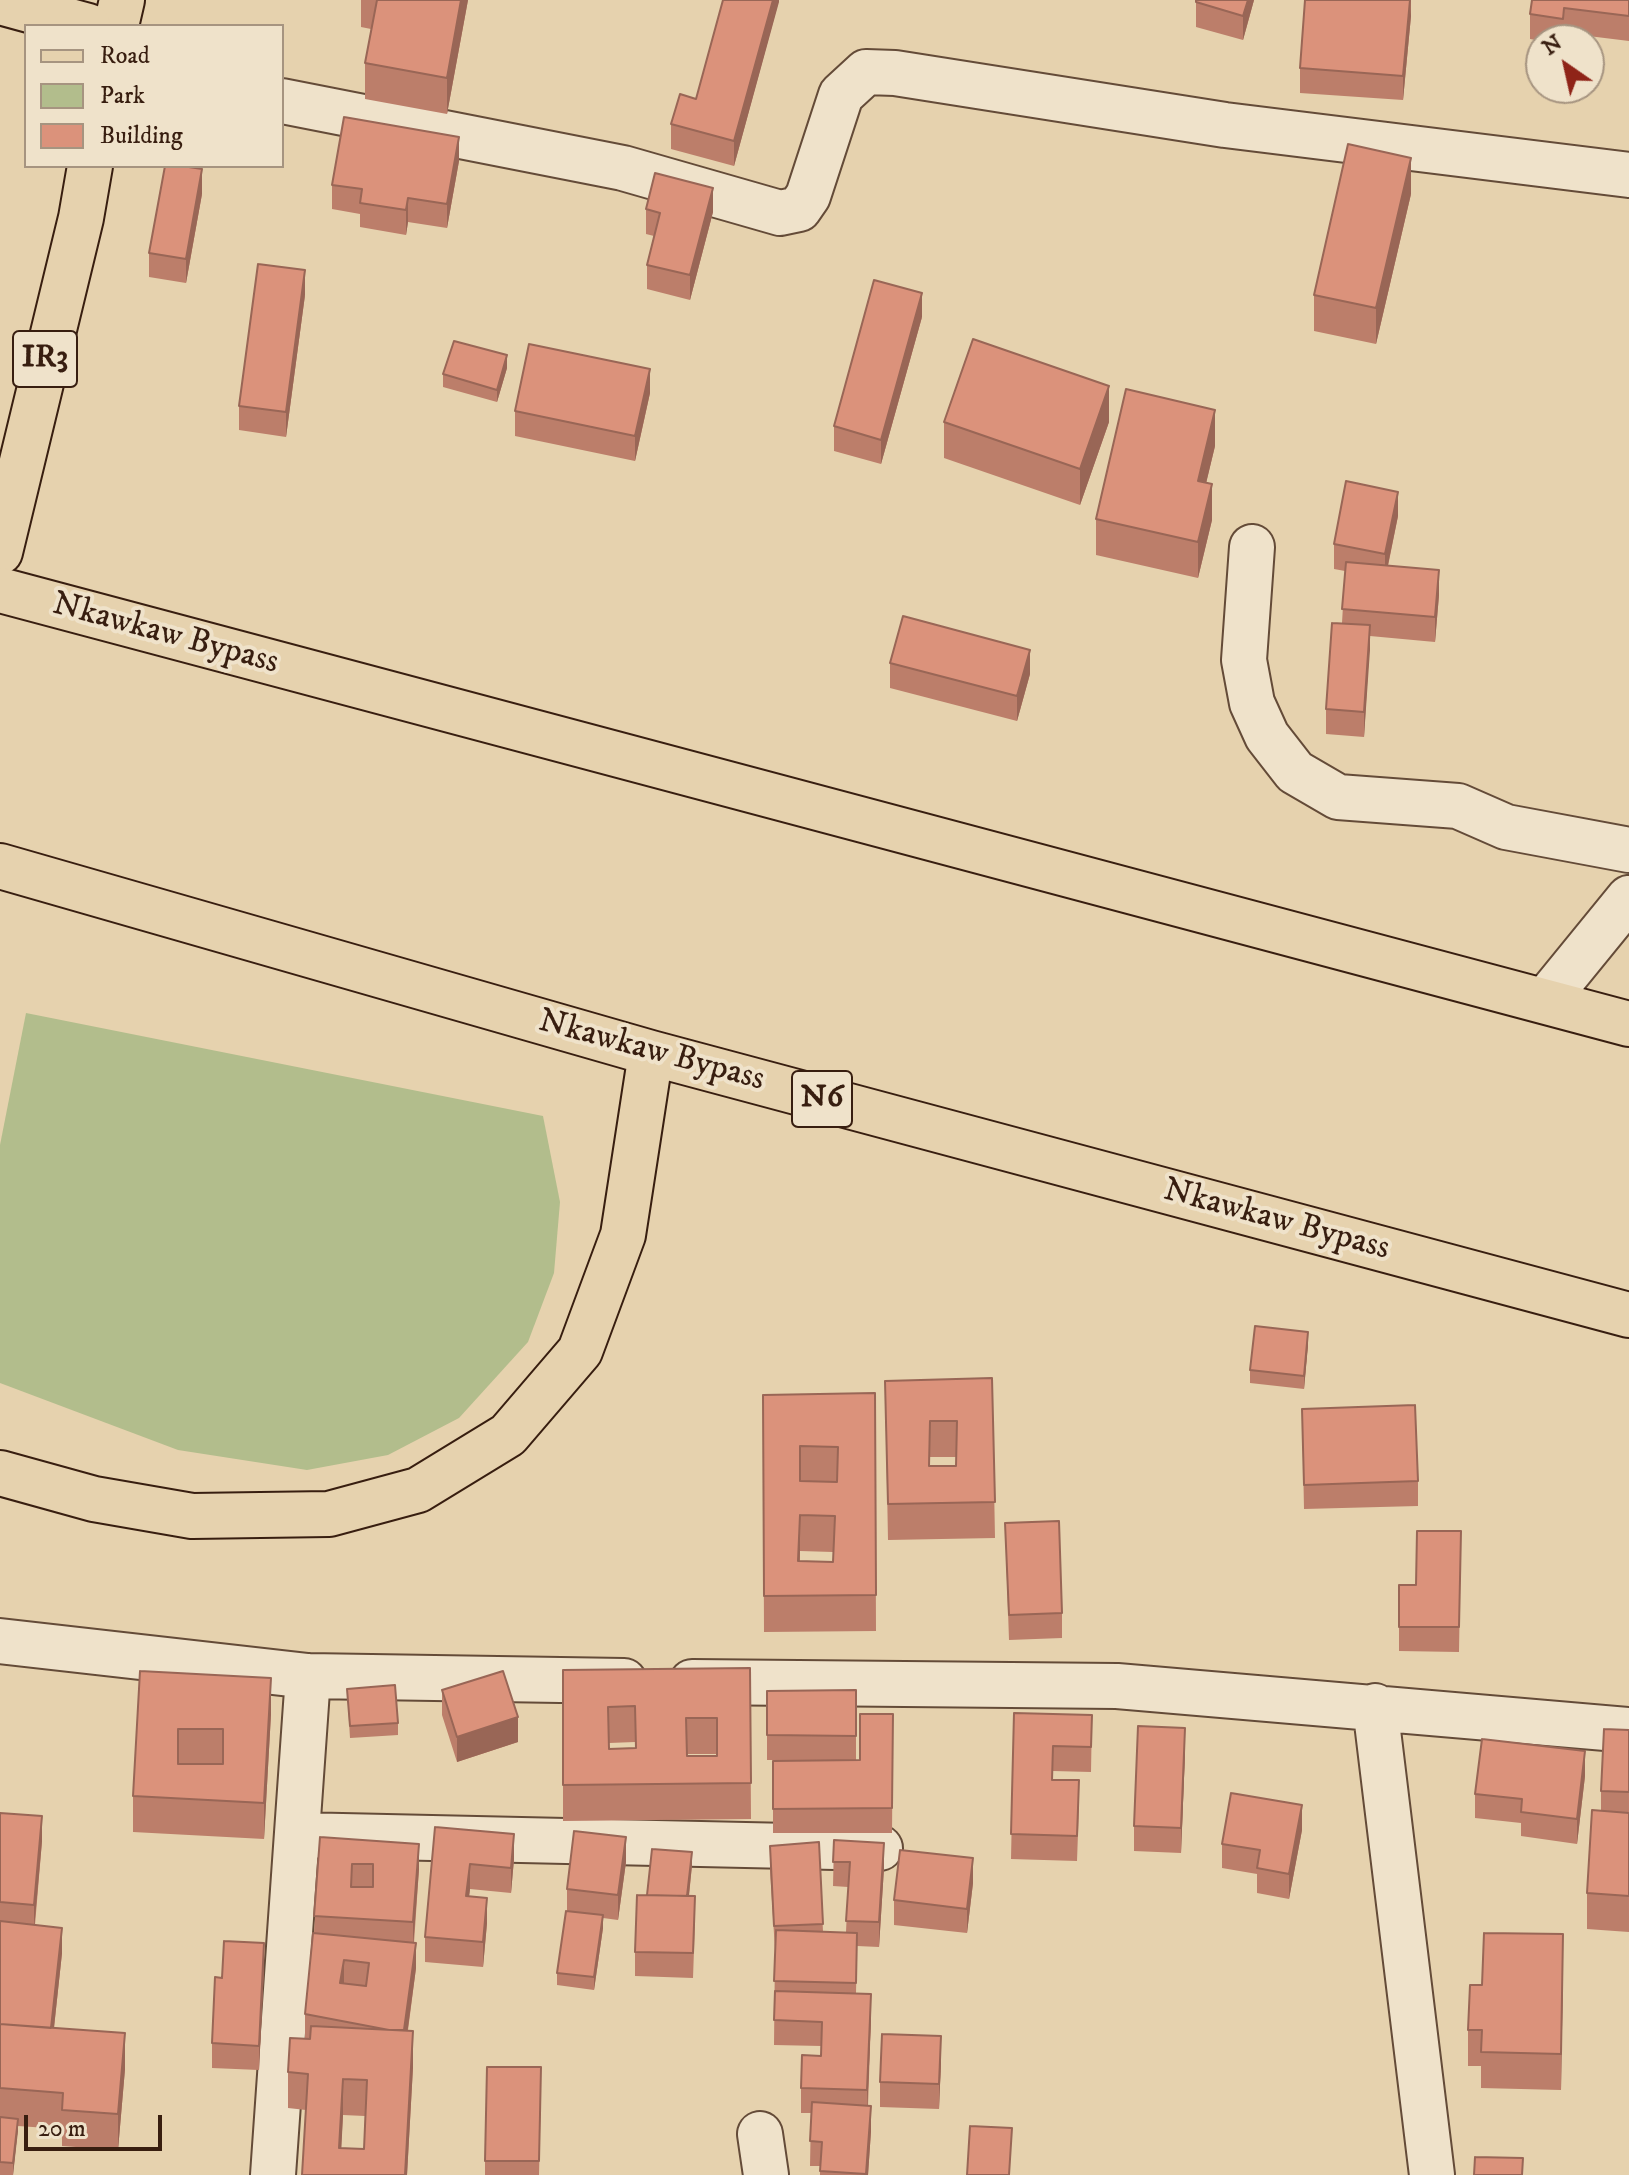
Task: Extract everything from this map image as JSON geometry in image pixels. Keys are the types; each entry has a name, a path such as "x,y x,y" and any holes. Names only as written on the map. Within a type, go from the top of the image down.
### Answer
{"main road":[{"path":"116,24 122,0"},
{"path":"0,2 81,24"},
{"name":"IR3","path":"0,552 81,218 90,168"},
{"name":"Nkawkaw Bypass","path":"0,590 1629,1024"},
{"name":"Nkawkaw Bypass","path":"9,868 651,1053 1629,1315"},
{"path":"0,1473 94,1499 192,1516 329,1514 418,1490 508,1435 580,1351 623,1235 651,1053"}],"street":[{"path":"284,101 623,168 780,213 799,209 808,196 841,95 866,72 895,73 1241,128 1629,175"},
{"path":"1252,547 1244,660 1252,703 1267,736 1295,772 1338,797 1458,806 1506,827 1629,850"},
{"path":"1545,1001 1629,898"},
{"path":"0,1641 308,1676 1117,1686 1629,1730"},
{"path":"273,2175 308,1676"},
{"path":"1375,1706 1432,2175"},
{"path":"297,1835 880,1848"}],"green space":[{"path":"26,1013 543,1116 560,1202 554,1273 528,1342 459,1418 388,1455 307,1470 178,1450 0,1383 0,1145"}],"building":[{"path":"377,0 461,0 447,78 365,63"},
{"path":"723,0 773,0 734,141 671,124 680,94 696,99"},
{"path":"1196,0 1248,0 1243,16"},
{"path":"1305,0 1410,0 1403,76 1300,68"},
{"path":"1532,0 1629,0 1629,16 1564,8 1563,19 1530,14"},
{"path":"344,117 459,137 447,204 408,198 406,210 360,203 362,189 332,185"},
{"path":"1348,144 1411,158 1376,308 1314,295"},
{"path":"165,168 202,169 186,259 149,253"},
{"path":"655,173 713,188 690,275 647,265 660,213 646,209"},
{"path":"258,264 305,270 286,412 239,406"},
{"path":"874,280 922,293 881,440 834,426"},
{"path":"973,339 1109,386 1080,469 944,422"},
{"path":"454,341 507,355 497,390 443,374"},
{"path":"529,344 650,369 635,436 515,411"},
{"path":"1126,389 1215,410 1198,481 1212,484 1198,542 1096,519"},
{"path":"1346,481 1398,492 1385,554 1334,544"},
{"path":"1346,562 1439,570 1435,617 1342,609"},
{"path":"903,616 1030,650 1017,696 890,663"},
{"path":"1332,623 1370,625 1364,712 1326,709"},
{"path":"1255,1326 1308,1332 1304,1376 1250,1370"},
{"path":"992,1378 995,1502 888,1504 885,1381","holes":["930,1421 957,1421 956,1466 929,1466"]},
{"path":"875,1393 876,1595 764,1596 763,1395","holes":["800,1446 838,1447 837,1482 800,1481","800,1515 835,1516 833,1562 798,1561"]},
{"path":"1415,1405 1418,1481 1304,1485 1302,1409"},
{"path":"1059,1521 1062,1613 1009,1615 1005,1523"},
{"path":"1417,1531 1461,1531 1459,1627 1399,1627 1399,1585 1416,1585"},
{"path":"750,1668 751,1783 563,1785 563,1670","holes":["635,1706 636,1748 609,1749 608,1707","686,1718 717,1718 717,1756 687,1756"]},
{"path":"140,1671 271,1678 264,1803 133,1796","holes":["178,1729 223,1729 223,1764 178,1764"]},
{"path":"503,1671 518,1717 457,1737 442,1690"},
{"path":"395,1685 398,1723 350,1726 347,1689"},
{"path":"856,1690 856,1736 767,1735 767,1691"},
{"path":"1014,1713 1092,1715 1091,1747 1053,1746 1052,1780 1079,1780 1077,1836 1011,1834"},
{"path":"860,1714 893,1714 892,1808 773,1809 773,1761 860,1760"},
{"path":"1138,1726 1185,1728 1181,1828 1134,1826"},
{"path":"1604,1729 1629,1730 1629,1792 1601,1791"},
{"path":"1482,1739 1585,1751 1577,1819 1521,1812 1522,1799 1475,1794"},
{"path":"1231,1793 1302,1805 1289,1874 1257,1868 1260,1850 1222,1844"},
{"path":"1592,1810 1629,1813 1629,1896 1587,1893"},
{"path":"0,1813 42,1816 34,1905 0,1902"},
{"path":"435,1827 514,1834 511,1868 470,1864 466,1896 487,1898 483,1942 425,1937"},
{"path":"574,1831 626,1837 618,1895 567,1889"},
{"path":"320,1837 419,1844 413,1922 314,1916","holes":["352,1864 373,1864 373,1887 351,1887"]},
{"path":"834,1840 884,1843 879,1922 846,1921 850,1862 833,1862"},
{"path":"819,1842 823,1924 774,1926 770,1846"},
{"path":"652,1849 692,1852 687,1896 647,1895"},
{"path":"900,1850 973,1858 967,1909 894,1900"},
{"path":"637,1895 695,1896 693,1953 635,1952"},
{"path":"566,1911 603,1915 594,1977 557,1973"},
{"path":"0,1921 62,1928 51,2028 0,2024"},
{"path":"776,1930 857,1933 856,1983 774,1981"},
{"path":"313,1933 416,1943 404,2030 305,2014","holes":["344,1960 369,1963 366,1986 340,1983"]},
{"path":"1484,1933 1563,1934 1561,2054 1481,2052 1482,2030 1468,2030 1470,1985 1482,1985"},
{"path":"224,1941 264,1943 259,2046 212,2043 215,1977 222,1978"},
{"path":"775,1991 871,1994 867,2090 801,2088 802,2055 821,2056 822,2022 774,2020"},
{"path":"0,2024 125,2033 118,2114 62,2110 63,2093 0,2088"},
{"path":"311,2026 413,2031 405,2175 302,2175 308,2074 288,2072 290,2038 310,2039","holes":["343,2079 367,2080 364,2149 339,2148"]},
{"path":"882,2034 941,2036 939,2084 880,2082"},
{"path":"487,2067 541,2067 539,2161 485,2161"},
{"path":"812,2102 871,2106 866,2174 820,2171 822,2142 810,2141"},
{"path":"0,2117 18,2119 13,2163 0,2162"},
{"path":"970,2126 1012,2128 1009,2175 967,2175"},
{"path":"1475,2157 1523,2158 1522,2175 1474,2175"}]}
